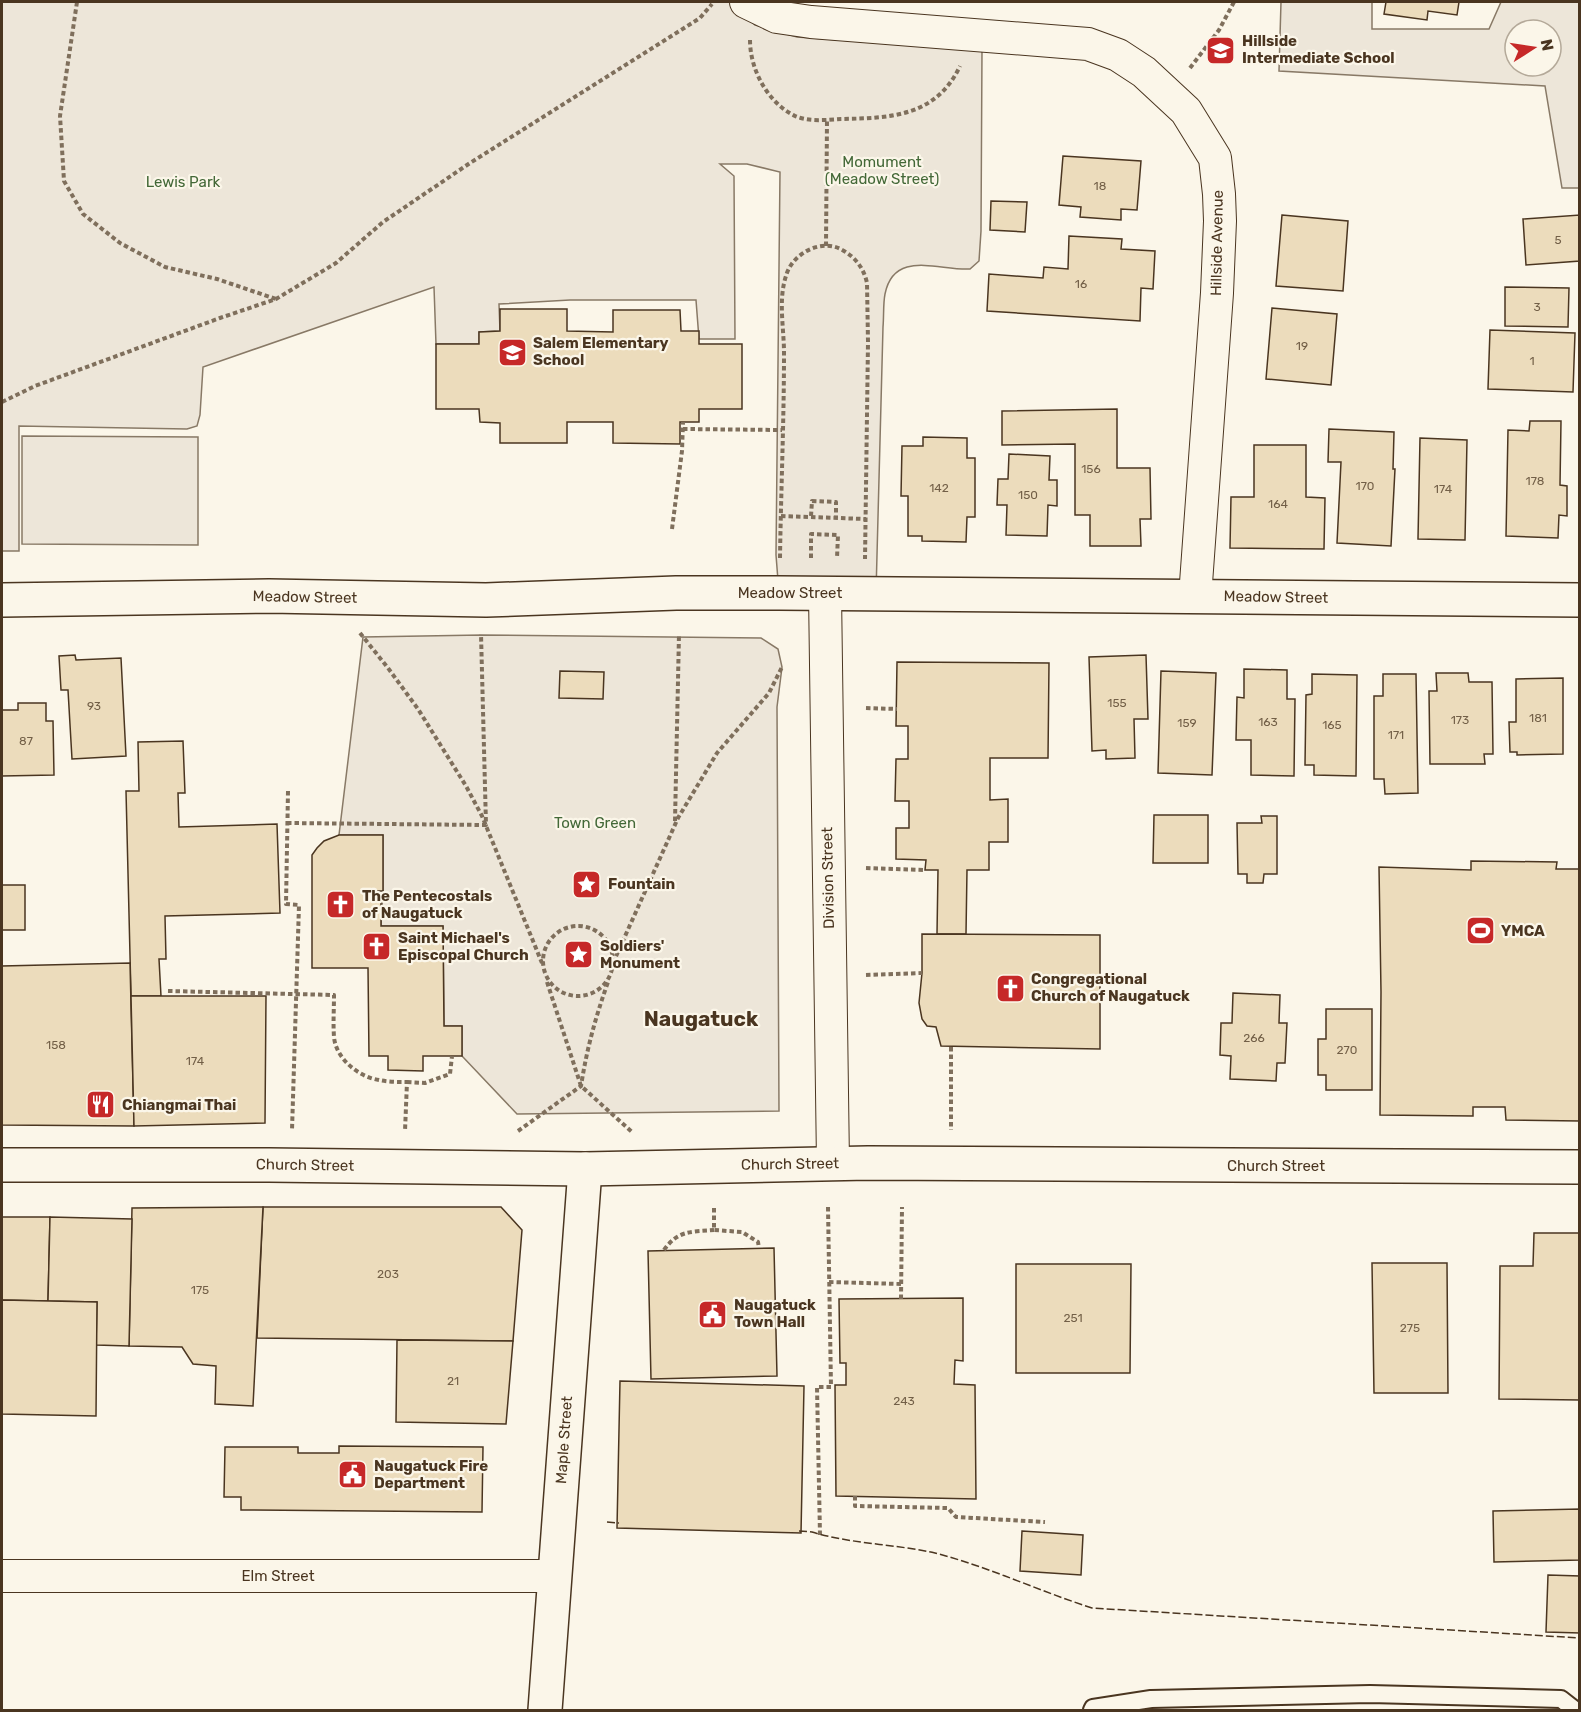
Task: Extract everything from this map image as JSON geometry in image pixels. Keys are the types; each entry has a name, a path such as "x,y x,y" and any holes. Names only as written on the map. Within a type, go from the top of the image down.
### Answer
{"street":[{"name":"Hillside Avenue","path":"747,3 777,17 800,20 1088,44 1118,56 1144,72 1186,111 1215,158 1220,221 1195,597"},
{"name":"Meadow Street","path":"2,600 277,596 486,600 676,593 825,593 1580,600"},
{"name":"Division Street","path":"825,593 833,1163"},
{"name":"Church Street","path":"2,1165 269,1165 585,1169 833,1163 1580,1167"},
{"name":"Maple Street","path":"545,1710 585,1169"},
{"name":"Elm Street","path":"2,1576 554,1576"}],"lane":[{"path":"1092,1710 1151,1699 1370,1694 1518,1704 1561,1699 1575,1710"}],"path":[{"path":"77,2 60,116 64,181 83,214 120,243 165,267 217,279 276,299"},
{"path":"2,402 35,386 276,299 336,263 383,222 460,170 700,18 714,2"},
{"path":"1167,93 1183,77 1219,30 1234,2"},
{"path":"747,3 753,63 769,95 796,116 827,120 887,118 927,105 943,90 958,70 972,34"},
{"path":"826,246 827,120"},
{"path":"780,560 783,291 786,274 797,256 815,247 826,246 839,248 852,256 865,273 867,283 865,560"},
{"path":"672,529 683,422"},
{"path":"683,429 782,430"},
{"path":"811,516 812,501 836,502 836,518"},
{"path":"781,516 866,519"},
{"path":"811,534 838,535 836,561 825,561 811,560 811,534"},
{"path":"825,561 825,593"},
{"path":"360,633 418,709 482,816 542,963 581,1086 632,1132"},
{"path":"481,633 486,825"},
{"path":"675,825 679,634"},
{"path":"518,1131 581,1086 587,1046 613,963 675,825 717,753 769,693 782,667"},
{"path":"866,708 897,709"},
{"path":"288,790 286,904 299,905 292,1131"},
{"path":"287,823 486,825"},
{"path":"866,868 925,870"},
{"path":"542,963 543,951 556,933 566,927 578,926 589,928 607,941 612,952 613,963"},
{"path":"866,975 922,974"},
{"path":"545,975 551,985 570,996 592,994 602,988 609,979"},
{"path":"168,991 334,995 336,1045 353,1069 364,1076 378,1080 425,1083 450,1074 452,1056"},
{"path":"951,1047 951,1134"},
{"path":"405,1131 407,1082"},
{"path":"820,1535 817,1387 831,1387 828,1207"},
{"path":"901,1299 902,1207"},
{"path":"714,1208 714,1230"},
{"path":"663,1250 682,1234 714,1230 742,1232 758,1242 759,1248"},
{"path":"829,1282 901,1284"},
{"path":"855,1496 855,1506 948,1508 956,1517 1045,1522"}],"green space":[{"name":"Lewis Park","path":"2,2 730,2 755,25 797,37 982,50 979,261 970,269 919,265 908,267 898,271 890,280 885,294 876,593 779,593 776,555 780,172 747,164 720,164 734,176 735,339 699,339 696,300 570,300 499,304 500,331 479,332 479,344 436,344 434,287 203,367 200,415 197,426 187,429 19,426 19,551 2,551"},
{"path":"1281,2 1372,2 1372,29 1489,29 1501,2 1579,2 1579,188 1562,188 1545,86 1279,71"},
{"path":"22,436 198,437 198,545 22,544"},
{"name":"Town Green","path":"482,635 761,638 778,649 782,667 777,707 779,1111 517,1114 462,1056 462,1026 444,1026 443,926 381,926 383,835 339,835 363,637"}],"building":[{"path":"1386,2 1459,2 1457,15 1428,11 1427,20 1384,14"},
{"path":"1063,156 1141,161 1137,210 1121,209 1121,220 1080,217 1081,207 1059,205"},
{"path":"991,201 1027,202 1025,232 990,230"},
{"path":"1282,215 1348,221 1343,291 1276,286"},
{"path":"1580,215 1580,261 1526,265 1523,219"},
{"path":"1069,236 1122,239 1121,249 1155,251 1153,289 1141,288 1140,321 987,311 989,274 1043,278 1044,267 1068,269"},
{"path":"1505,287 1569,288 1568,327 1505,326"},
{"path":"1272,308 1337,314 1331,385 1266,379"},
{"path":"500,309 567,309 567,331 613,332 613,310 680,310 681,331 699,331 699,344 742,344 742,409 699,409 699,422 680,422 680,444 613,443 613,422 567,422 567,443 500,443 500,423 480,422 479,409 436,409 436,344 479,344 479,332 500,331"},
{"path":"1490,330 1575,333 1573,392 1488,389"},
{"path":"1117,409 1117,468 1150,468 1151,519 1140,519 1141,546 1090,546 1090,515 1075,515 1075,444 1002,445 1002,411"},
{"path":"1530,421 1561,421 1560,485 1567,486 1567,516 1559,515 1558,538 1506,536 1508,430 1529,431"},
{"path":"1329,429 1394,432 1393,469 1395,469 1391,546 1337,543 1341,462 1328,462"},
{"path":"923,437 967,438 967,458 975,458 975,517 967,517 966,542 922,541 922,536 908,536 908,496 901,496 902,446 923,446"},
{"path":"1420,438 1467,440 1465,540 1418,539"},
{"path":"1254,445 1306,445 1306,497 1325,498 1324,549 1230,548 1231,497 1254,497"},
{"path":"1009,454 1050,456 1049,480 1057,480 1057,506 1048,505 1047,536 1006,535 1007,505 997,505 998,479 1008,479"},
{"path":"75,655 76,660 121,658 126,756 72,759 68,690 61,690 59,656"},
{"path":"1146,655 1148,719 1134,719 1135,758 1106,759 1106,750 1092,751 1089,657"},
{"path":"897,662 1049,663 1048,758 990,758 990,800 1008,799 1008,842 989,842 989,870 967,870 966,934 937,934 938,870 925,870 926,860 896,859 896,828 909,828 909,801 895,801 896,759 908,759 908,726 896,726"},
{"path":"1244,669 1287,670 1287,699 1295,699 1294,776 1251,775 1251,740 1236,740 1237,697 1244,698"},
{"path":"560,671 604,672 603,699 559,698"},
{"path":"1161,671 1216,673 1212,775 1158,773"},
{"path":"1436,673 1468,673 1469,682 1492,682 1493,754 1484,754 1485,764 1430,764 1429,691 1437,691"},
{"path":"1312,674 1357,675 1356,776 1314,775 1314,765 1305,765 1306,695 1312,694"},
{"path":"1383,674 1416,674 1418,793 1385,794 1384,779 1374,779 1374,696 1383,696"},
{"path":"1563,678 1563,754 1517,755 1517,752 1510,752 1509,722 1516,722 1516,679"},
{"path":"18,703 46,703 46,721 53,721 54,775 2,776 2,710 18,710"},
{"path":"183,741 185,793 178,793 179,827 277,824 280,913 165,916 166,959 159,959 161,996 131,996 126,791 139,791 138,742"},
{"path":"1154,815 1208,815 1208,863 1153,863"},
{"path":"1261,816 1277,816 1277,874 1264,874 1263,883 1247,883 1247,874 1238,874 1237,823 1262,823"},
{"name":"Saint Michael's Episcopal Church","path":"339,835 383,835 383,891 371,891 370,898 381,898 381,926 443,926 444,1026 462,1026 462,1056 423,1056 423,1071 388,1070 388,1056 369,1056 368,968 312,968 312,855 324,841"},
{"name":"YMCA","path":"1471,861 1557,862 1556,869 1580,869 1580,1121 1506,1120 1505,1107 1473,1107 1473,1116 1380,1115 1379,867 1471,870"},
{"path":"2,885 25,885 25,930 2,930"},
{"name":"Congregational Church of Naugatuck","path":"922,934 1100,935 1100,1049 941,1046 936,1027 927,1026 922,1019 919,1003"},
{"path":"130,963 134,1126 2,1125 2,966"},
{"path":"1233,993 1280,995 1279,1023 1287,1023 1285,1063 1277,1063 1276,1081 1230,1079 1231,1056 1220,1055 1221,1023 1232,1023"},
{"path":"131,996 266,996 265,1123 134,1126"},
{"path":"1326,1009 1372,1009 1372,1090 1326,1090 1326,1075 1318,1075 1318,1039 1326,1039"},
{"path":"263,1207 501,1207 522,1230 513,1341 257,1338"},
{"path":"263,1207 253,1406 215,1404 216,1366 193,1364 182,1347 129,1346 132,1208"},
{"path":"2,1217 50,1217 48,1301 2,1300"},
{"path":"50,1217 132,1219 129,1346 96,1345 97,1302 48,1301"},
{"path":"1534,1233 1580,1233 1580,1400 1499,1399 1500,1266 1533,1266"},
{"name":"Naugatuck Town Hall","path":"774,1248 777,1376 651,1379 648,1251"},
{"path":"1372,1263 1447,1263 1448,1393 1374,1393"},
{"path":"1016,1264 1131,1264 1130,1373 1016,1373"},
{"path":"963,1298 963,1361 955,1360 954,1384 975,1385 976,1499 836,1496 835,1385 846,1385 846,1363 840,1363 839,1299"},
{"path":"2,1300 97,1302 96,1416 2,1414"},
{"path":"397,1340 513,1341 506,1424 396,1422"},
{"path":"620,1381 804,1386 801,1533 617,1528"},
{"name":"Naugatuck Fire Department","path":"339,1446 483,1447 482,1512 241,1510 241,1497 224,1497 225,1447 298,1447 298,1453 339,1453"},
{"path":"1580,1509 1580,1560 1494,1562 1493,1511"},
{"path":"1022,1531 1083,1535 1081,1575 1020,1571"},
{"path":"1548,1575 1580,1576 1580,1633 1546,1632"}],"fence":[{"path":"607,1522 619,1523"},
{"path":"799,1531 935,1553 975,1565 1092,1608 1580,1638"}],"place":[{"name":"Hillside Intermediate School","path":"1221,50"},
{"name":"Salem Elementary School","path":"512,352"},
{"name":"Fountain","path":"587,884"},
{"name":"The Pentecostals of Naugatuck","path":"341,905"},
{"name":"YMCA","path":"1480,931"},
{"name":"Saint Michael's Episcopal Church","path":"377,947"},
{"name":"Soldiers' Monument","path":"579,955"},
{"name":"Congregational Church of Naugatuck","path":"1010,988"},
{"name":"Chiangmai Thai","path":"101,1105"},
{"name":"Naugatuck Town Hall","path":"713,1314"},
{"name":"Naugatuck Fire Department","path":"353,1475"}],"district":[{"name":"Naugatuck","path":"701,1018"}],"park label":[{"name":"Momument (Meadow Street)","path":"882,170"}]}
